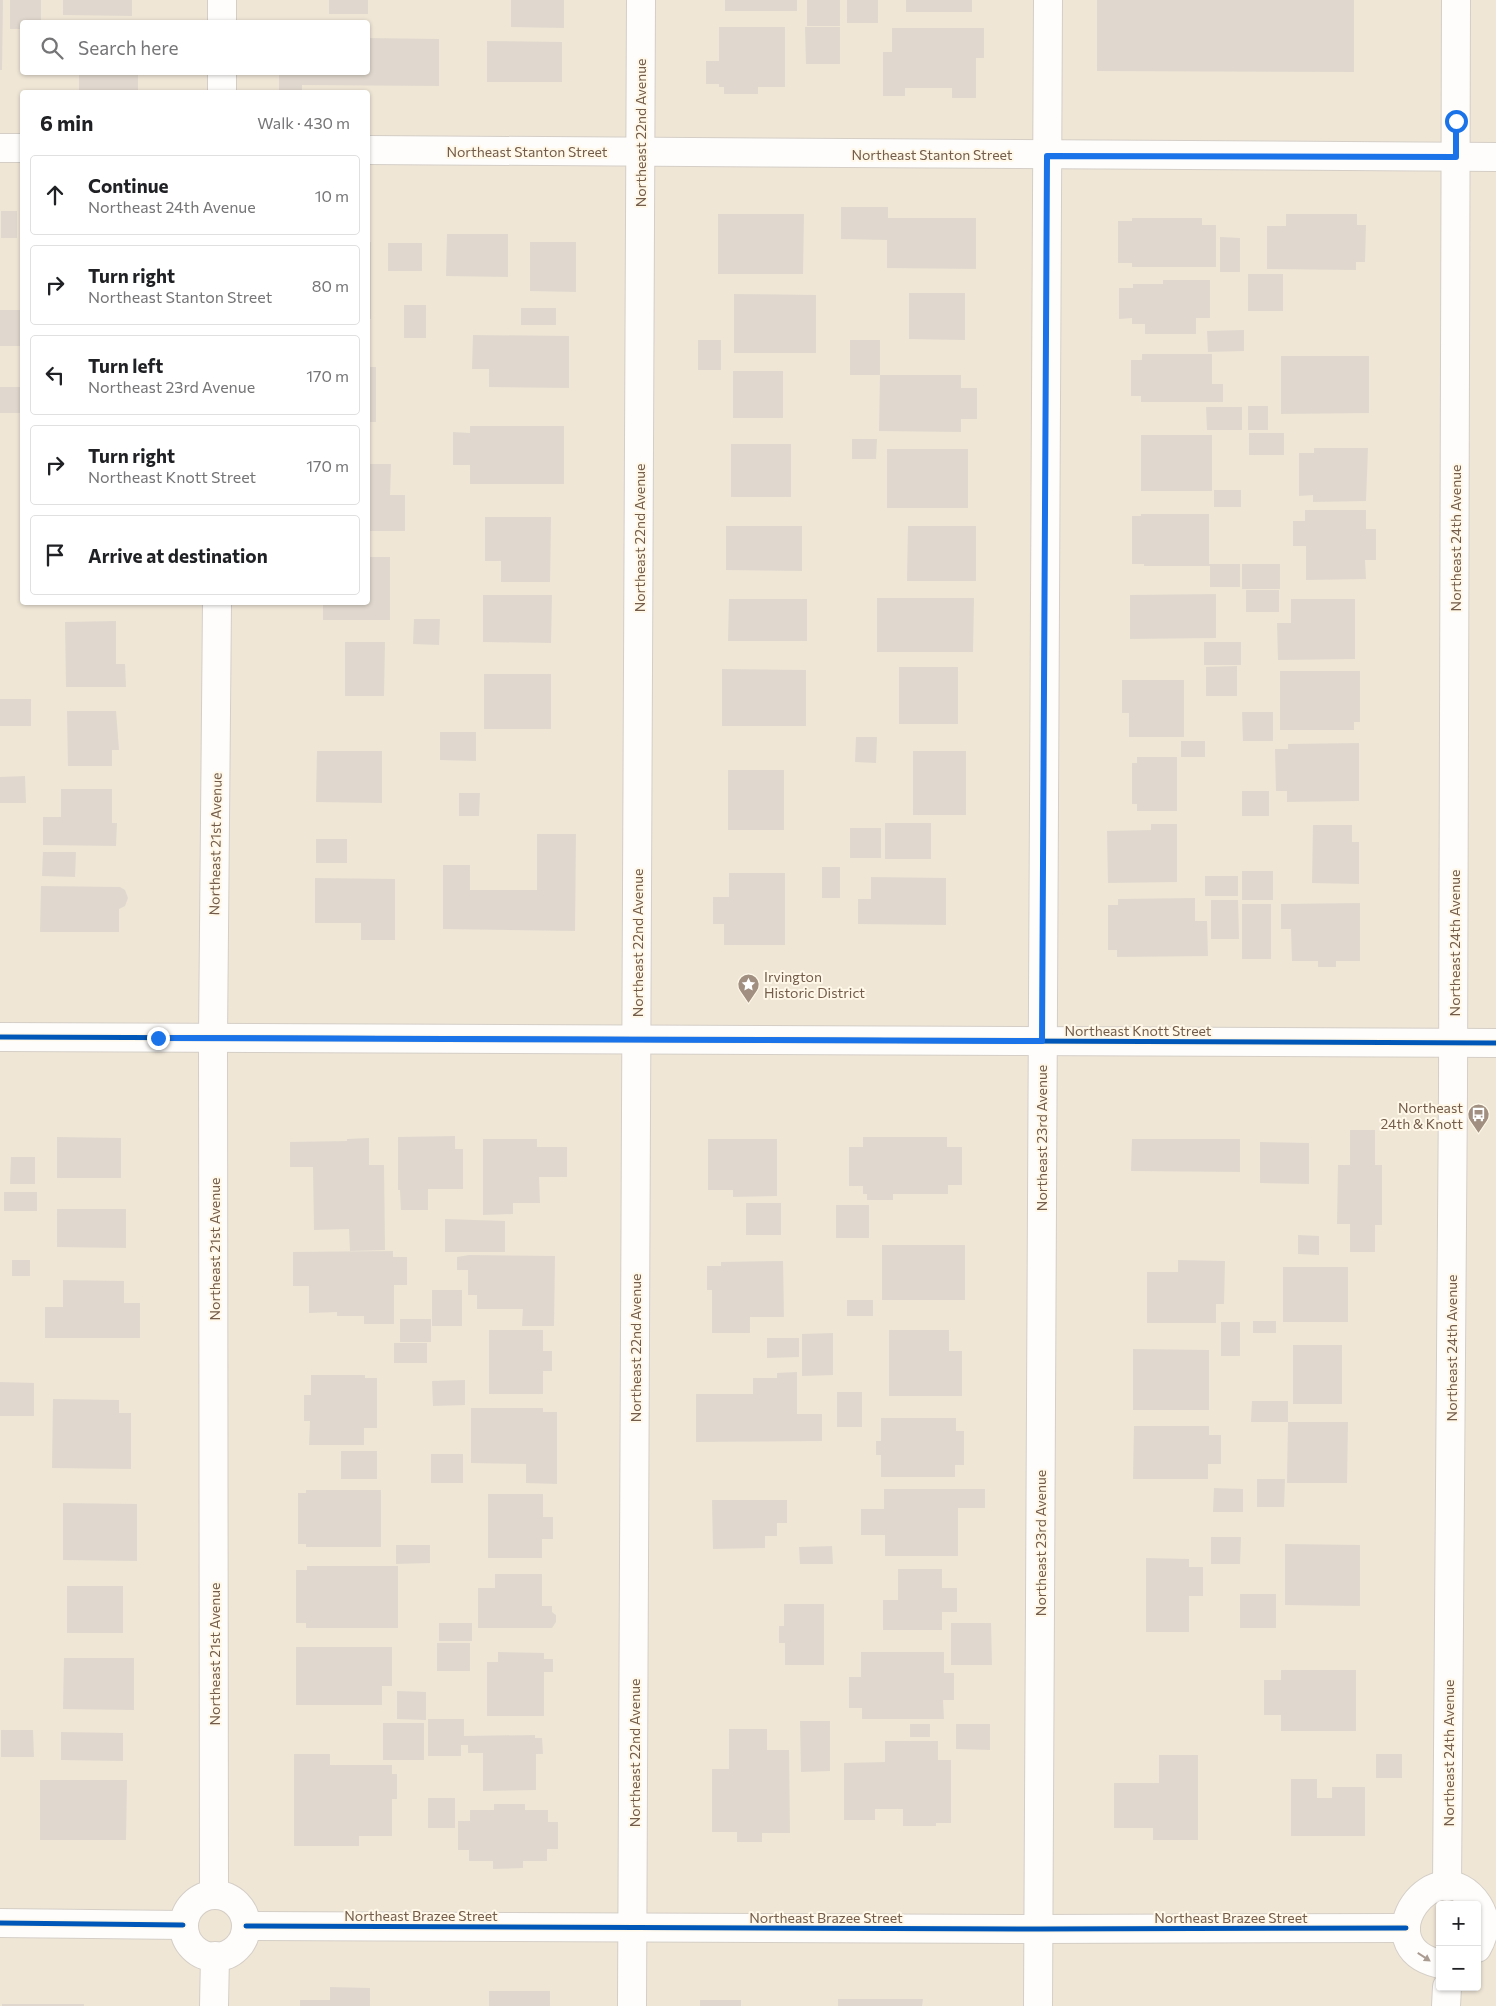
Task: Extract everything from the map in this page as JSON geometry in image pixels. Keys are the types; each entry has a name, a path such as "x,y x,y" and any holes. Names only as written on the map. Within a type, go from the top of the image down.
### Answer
{"street":[{"path":"222,0 222,20"},
{"name":"Northeast 22nd Avenue","path":"632,2006 641,0"},
{"name":"Northeast 23rd Avenue","path":"1038,2006 1048,0"},
{"name":"Northeast 24th Avenue","path":"1447,1887 1453,1043 1456,0"},
{"path":"222,75 222,90"},
{"path":"0,148 20,148"},
{"name":"Northeast Stanton Street","path":"370,150 1047,156 1496,157"},
{"name":"Northeast 21st Avenue","path":"214,1895 213,1039 217,605"},
{"name":"Northeast Knott Street","path":"0,1037 1496,1043"},
{"path":"1436,1962 1419,1955 1412,1947 1406,1928 1407,1916 1418,1898 1426,1891 1447,1887 1467,1893 1481,1909 1486,1933"},
{"path":"214,1895 229,1898 236,1903 241,1909 246,1926 243,1939 230,1952 207,1956 193,1948 185,1936 183,1925 191,1906 199,1898 214,1895"},
{"path":"0,1923 183,1925"},
{"name":"Northeast Brazee Street","path":"246,1926 1039,1929 1406,1928"},
{"path":"214,1956 214,2006"},
{"path":"1446,1991 1446,2006"}],"shaded area":[{"path":"0,0 1496,0 1496,2006 0,2006"}],"building":[{"path":"0,0 3,0 2,70 0,70"},
{"path":"10,0 41,0 41,20 20,20 20,29 10,29"},
{"path":"63,0 132,0 132,16 63,15"},
{"path":"329,0 368,0 368,14 329,14"},
{"path":"511,0 564,0 564,28 511,27"},
{"path":"725,0 797,0 797,11 725,11"},
{"path":"807,0 840,0 840,26 807,26"},
{"path":"847,0 878,0 878,23 847,23"},
{"path":"906,0 972,0 972,12 906,12"},
{"path":"1097,0 1354,0 1354,72 1097,71"},
{"path":"719,27 785,27 785,87 758,87 758,94 724,94 724,87 719,87 719,84 706,84 706,61 719,61"},
{"path":"805,27 840,27 840,64 806,64"},
{"path":"892,28 984,28 984,58 976,58 976,98 952,98 952,88 905,88 905,96 883,96 883,52 892,52"},
{"path":"370,38 439,39 439,86 302,85 302,90 279,90 279,75 370,75"},
{"path":"487,41 562,42 562,82 487,82"},
{"path":"79,75 138,75 138,90 79,90"},
{"path":"841,207 888,207 888,218 976,218 976,269 887,268 887,240 841,239"},
{"path":"1,211 17,211 17,238 1,238"},
{"path":"718,214 804,214 803,274 718,274"},
{"path":"1286,214 1357,214 1357,225 1366,225 1365,262 1356,262 1356,270 1267,269 1267,226 1286,226"},
{"path":"1132,218 1202,218 1202,225 1216,225 1216,267 1132,267 1132,263 1118,263 1118,221 1132,221"},
{"path":"447,234 508,234 508,277 446,276"},
{"path":"1220,237 1240,238 1240,272 1220,272"},
{"path":"370,242 371,242 370,319"},
{"path":"530,242 576,242 576,292 530,291"},
{"path":"388,243 422,243 422,271 388,271"},
{"path":"1248,274 1283,274 1283,311 1248,311"},
{"path":"1163,280 1210,280 1210,318 1196,318 1196,334 1145,334 1145,324 1132,324 1132,318 1119,319 1119,288 1133,288 1133,284 1163,284"},
{"path":"909,293 965,293 965,340 909,339"},
{"path":"734,294 816,295 816,353 734,353"},
{"path":"404,305 426,305 426,338 404,338"},
{"path":"521,308 556,308 556,325 521,325"},
{"path":"0,310 20,310 20,346 0,346"},
{"path":"1244,330 1244,351 1208,352 1207,331"},
{"path":"473,335 569,336 569,388 489,387 489,369 472,369"},
{"path":"698,340 721,340 721,370 698,370"},
{"path":"850,340 880,340 880,375 850,375"},
{"path":"1142,354 1212,354 1212,384 1223,384 1223,402 1141,402 1141,396 1131,396 1131,360 1142,360"},
{"path":"1281,356 1369,356 1369,413 1281,414"},
{"path":"370,367 376,367 376,422 370,422"},
{"path":"733,371 783,371 783,418 733,418"},
{"path":"880,375 961,375 961,388 977,388 977,419 961,419 961,432 879,431"},
{"path":"0,387 20,387 20,413 0,413"},
{"path":"1248,406 1268,406 1268,430 1248,430"},
{"path":"1206,407 1242,407 1242,430 1207,430"},
{"path":"470,426 564,426 564,484 470,484 470,465 453,465 453,432 470,433"},
{"path":"1249,433 1284,433 1284,455 1249,455"},
{"path":"1141,435 1212,435 1212,491 1141,491"},
{"path":"852,439 877,439 876,459 852,459"},
{"path":"731,444 791,444 791,497 731,497"},
{"path":"1314,448 1368,448 1366,501 1313,502 1313,495 1299,496 1299,453 1314,453"},
{"path":"887,449 968,449 968,508 887,508"},
{"path":"370,464 391,464 390,495 405,495 405,531 370,531"},
{"path":"1214,490 1241,490 1241,507 1214,507"},
{"path":"1305,510 1366,510 1366,529 1376,529 1376,560 1365,560 1366,579 1306,580 1306,546 1293,546 1293,521 1305,521"},
{"path":"1141,514 1209,514 1209,564 1240,564 1240,587 1210,587 1210,566 1144,566 1144,564 1132,564 1132,516 1141,516"},
{"path":"485,517 551,517 550,582 501,582 501,561 485,561"},
{"path":"726,526 802,526 802,571 726,570"},
{"path":"908,526 976,526 976,581 907,581"},
{"path":"370,557 390,557 390,620 323,620 323,605 370,605"},
{"path":"1242,564 1280,564 1280,589 1242,589"},
{"path":"1246,590 1279,590 1279,612 1246,612"},
{"path":"1216,594 1216,638 1130,639 1130,595"},
{"path":"483,595 552,595 551,643 483,642"},
{"path":"877,598 974,598 973,652 877,652"},
{"path":"729,599 807,599 807,641 728,641"},
{"path":"1291,599 1355,599 1355,659 1278,660 1277,623 1291,623"},
{"path":"414,619 440,619 439,645 413,644"},
{"path":"116,621 116,664 125,664 126,687 66,687 65,622"},
{"path":"345,642 385,642 384,696 345,696"},
{"path":"1204,642 1241,642 1241,665 1204,665"},
{"path":"1237,666 1237,696 1206,696 1206,667"},
{"path":"899,667 958,667 958,724 899,724"},
{"path":"722,669 806,670 806,726 722,726"},
{"path":"1280,671 1360,671 1360,722 1354,722 1354,730 1280,730"},
{"path":"484,674 551,674 551,729 484,729"},
{"path":"1122,680 1184,680 1184,737 1129,737 1129,713 1122,713"},
{"path":"0,699 31,699 31,726 0,726"},
{"path":"67,711 116,711 119,750 112,750 112,766 68,766"},
{"path":"1242,712 1273,712 1273,741 1243,741"},
{"path":"440,732 476,732 476,761 440,760"},
{"path":"856,737 877,737 876,763 855,762"},
{"path":"1181,741 1205,741 1205,757 1181,757"},
{"path":"1359,743 1359,801 1287,802 1287,791 1276,791 1275,749 1288,749 1288,744"},
{"path":"317,751 382,751 382,803 316,802"},
{"path":"913,751 966,751 966,815 913,815"},
{"path":"1137,757 1177,757 1177,811 1137,811 1137,804 1132,804 1132,763 1137,763"},
{"path":"728,770 784,770 784,830 728,830"},
{"path":"25,776 26,803 0,803 0,777"},
{"path":"61,789 112,789 112,823 117,823 116,846 43,845 43,817 61,817"},
{"path":"1242,791 1269,791 1269,816 1242,816"},
{"path":"459,793 480,793 479,816 459,816"},
{"path":"885,823 931,823 931,859 885,859"},
{"path":"1151,824 1177,824 1177,882 1108,883 1107,831 1151,830"},
{"path":"1313,825 1352,825 1352,842 1359,842 1359,884 1312,883"},
{"path":"850,828 881,828 881,858 850,858"},
{"path":"537,834 576,834 575,931 443,929 443,865 470,865 470,890 537,890"},
{"path":"316,839 347,839 347,863 316,863"},
{"path":"43,852 76,852 75,877 42,876"},
{"path":"822,867 840,867 840,898 822,898"},
{"path":"1242,871 1273,871 1273,900 1242,900"},
{"path":"729,873 785,873 785,945 724,945 724,924 713,924 713,897 729,897"},
{"path":"1205,876 1238,876 1238,896 1205,896"},
{"path":"871,877 946,878 946,925 858,924 858,899 871,899"},
{"path":"315,878 395,879 395,940 361,940 361,923 315,923"},
{"path":"41,886 120,887 125,890 128,898 125,906 119,909 119,932 40,932"},
{"path":"1195,898 1195,921 1207,921 1208,956 1117,957 1117,950 1108,950 1108,905 1118,905 1118,899"},
{"path":"1211,900 1238,900 1239,939 1211,939"},
{"path":"1360,903 1360,961 1336,961 1336,967 1318,967 1318,961 1292,961 1291,929 1281,929 1281,904"},
{"path":"1242,904 1271,904 1271,959 1242,959"},
{"path":"1350,1130 1375,1130 1375,1165 1382,1165 1382,1225 1375,1225 1375,1252 1350,1252 1350,1224 1337,1224 1338,1165 1350,1165"},
{"path":"455,1136 455,1149 463,1149 463,1189 428,1189 428,1210 401,1210 400,1190 398,1190 398,1137"},
{"path":"57,1137 121,1138 121,1178 57,1178"},
{"path":"863,1137 947,1137 947,1147 962,1147 962,1185 948,1185 948,1194 893,1194 893,1200 867,1200 867,1194 863,1194 863,1186 849,1186 849,1147 863,1147"},
{"path":"369,1138 369,1165 384,1165 385,1250 350,1251 349,1229 314,1230 313,1167 290,1167 290,1142 347,1141 347,1139"},
{"path":"483,1139 537,1139 537,1147 567,1147 567,1177 539,1177 540,1203 513,1203 513,1214 483,1215"},
{"path":"708,1139 777,1139 777,1196 733,1197 733,1190 708,1190"},
{"path":"1132,1139 1240,1139 1240,1172 1131,1171"},
{"path":"1260,1142 1309,1143 1309,1184 1260,1183"},
{"path":"11,1157 35,1157 35,1184 10,1184"},
{"path":"4,1192 37,1192 37,1211 4,1211"},
{"path":"746,1203 781,1203 781,1235 746,1235"},
{"path":"836,1205 869,1205 869,1238 836,1238"},
{"path":"57,1209 126,1209 126,1248 57,1247"},
{"path":"445,1219 505,1221 505,1252 445,1252"},
{"path":"1298,1235 1319,1236 1319,1255 1298,1254"},
{"path":"882,1245 965,1245 965,1300 882,1300"},
{"path":"393,1251 393,1257 407,1257 407,1285 394,1285 394,1324 364,1324 364,1316 337,1316 337,1312 309,1313 309,1286 293,1286 293,1252"},
{"path":"469,1255 555,1256 554,1326 522,1326 523,1309 477,1309 477,1295 468,1295 468,1270 457,1270 457,1257"},
{"path":"12,1260 30,1260 30,1276 12,1276"},
{"path":"1178,1260 1225,1261 1224,1304 1216,1304 1216,1323 1147,1323 1147,1272 1178,1272"},
{"path":"783,1261 784,1317 750,1317 750,1333 712,1333 712,1290 707,1290 707,1266 721,1266 721,1262"},
{"path":"1283,1267 1348,1267 1348,1322 1283,1322"},
{"path":"63,1280 124,1281 124,1303 140,1303 140,1338 45,1338 45,1307 63,1307"},
{"path":"432,1290 462,1290 462,1326 432,1326"},
{"path":"847,1300 873,1300 873,1316 847,1316"},
{"path":"400,1319 431,1319 431,1342 400,1342"},
{"path":"1253,1321 1276,1321 1276,1333 1253,1333"},
{"path":"1221,1322 1240,1322 1240,1356 1221,1356"},
{"path":"489,1330 543,1330 543,1351 552,1351 552,1371 543,1371 543,1394 489,1394"},
{"path":"889,1330 949,1330 949,1351 962,1351 962,1396 889,1396"},
{"path":"833,1333 833,1375 802,1376 802,1334"},
{"path":"767,1338 799,1338 799,1357 767,1358"},
{"path":"394,1343 427,1343 427,1363 394,1363"},
{"path":"1293,1345 1342,1345 1342,1404 1293,1404"},
{"path":"1133,1349 1209,1350 1209,1410 1133,1410"},
{"path":"797,1372 797,1414 822,1414 822,1441 696,1442 696,1394 753,1394 753,1378 777,1378 777,1373"},
{"path":"311,1375 365,1375 365,1378 377,1378 377,1428 364,1428 364,1445 309,1445 310,1421 304,1421 304,1395 311,1395"},
{"path":"465,1380 465,1405 433,1406 432,1381"},
{"path":"0,1382 34,1383 34,1416 0,1416"},
{"path":"837,1392 862,1392 862,1427 837,1427"},
{"path":"53,1399 119,1400 119,1413 131,1413 131,1469 52,1468"},
{"path":"1252,1401 1288,1401 1288,1422 1251,1422"},
{"path":"471,1408 543,1408 543,1412 557,1412 557,1484 526,1483 526,1464 471,1463"},
{"path":"881,1418 956,1418 956,1431 964,1431 964,1465 955,1465 955,1477 881,1477 881,1455 876,1455 876,1441 881,1441"},
{"path":"1288,1422 1348,1422 1347,1483 1287,1483"},
{"path":"1134,1426 1209,1426 1209,1435 1221,1435 1221,1464 1208,1464 1208,1479 1133,1479"},
{"path":"341,1451 377,1451 377,1479 341,1479"},
{"path":"431,1454 463,1454 463,1483 431,1483"},
{"path":"1257,1479 1285,1479 1284,1507 1257,1507"},
{"path":"1214,1488 1243,1489 1243,1512 1213,1512"},
{"path":"884,1489 985,1489 985,1508 958,1508 958,1556 885,1556 885,1535 861,1535 861,1509 884,1509"},
{"path":"306,1490 381,1490 381,1547 306,1547 306,1544 298,1544 298,1493 306,1493"},
{"path":"488,1494 543,1494 543,1517 553,1517 553,1539 542,1539 542,1558 488,1558"},
{"path":"712,1500 787,1500 787,1523 777,1523 777,1536 765,1536 765,1548 713,1549"},
{"path":"63,1503 137,1504 137,1561 63,1560"},
{"path":"1211,1537 1241,1537 1240,1564 1211,1564"},
{"path":"1285,1544 1360,1545 1360,1606 1285,1605"},
{"path":"396,1545 430,1545 430,1563 396,1564"},
{"path":"832,1546 833,1564 800,1564 799,1547"},
{"path":"1146,1558 1189,1559 1189,1567 1203,1567 1203,1596 1189,1596 1189,1632 1146,1632"},
{"path":"307,1566 398,1566 398,1628 306,1628 306,1623 296,1623 296,1570 307,1570"},
{"path":"898,1569 942,1569 942,1588 957,1588 957,1612 942,1612 942,1630 883,1630 883,1600 898,1600"},
{"path":"495,1574 542,1574 542,1606 552,1606 552,1612 556,1615 556,1622 552,1628 478,1628 478,1588 495,1588"},
{"path":"67,1586 123,1586 123,1633 67,1633"},
{"path":"1240,1594 1276,1594 1276,1628 1240,1628"},
{"path":"784,1604 824,1604 824,1665 785,1665 785,1643 779,1643 779,1626 784,1626"},
{"path":"439,1623 472,1623 472,1641 439,1641"},
{"path":"951,1623 991,1623 992,1665 951,1665"},
{"path":"437,1643 470,1643 470,1671 437,1671"},
{"path":"296,1647 392,1647 392,1686 382,1686 382,1705 296,1705"},
{"path":"498,1652 544,1653 544,1659 553,1659 553,1672 544,1672 544,1716 487,1716 487,1662 498,1662"},
{"path":"861,1652 944,1652 944,1673 954,1673 954,1700 943,1700 944,1719 862,1719 862,1708 849,1708 849,1677 861,1677"},
{"path":"64,1658 134,1658 134,1710 63,1709"},
{"path":"1281,1670 1356,1670 1356,1731 1281,1731 1281,1715 1264,1715 1264,1680 1281,1680"},
{"path":"397,1691 426,1692 426,1720 397,1719"},
{"path":"428,1719 464,1719 464,1736 535,1735 535,1738 542,1738 543,1754 536,1754 536,1790 483,1791 483,1753 468,1753 468,1745 461,1745 461,1756 428,1756"},
{"path":"800,1721 830,1721 830,1771 801,1772"},
{"path":"383,1723 424,1723 424,1760 383,1760"},
{"path":"910,1724 930,1724 930,1737 910,1737"},
{"path":"956,1724 990,1724 990,1750 956,1749"},
{"path":"729,1729 767,1729 767,1750 789,1750 790,1833 762,1833 762,1842 737,1842 737,1832 712,1832 712,1769 729,1769"},
{"path":"1,1730 33,1730 34,1757 1,1757"},
{"path":"61,1732 123,1733 123,1761 61,1760"},
{"path":"885,1741 938,1741 938,1760 951,1760 951,1823 936,1823 936,1826 903,1826 903,1809 875,1809 875,1820 844,1820 844,1763 885,1762"},
{"path":"294,1754 330,1754 330,1765 392,1765 392,1774 397,1774 397,1799 392,1799 392,1836 359,1836 359,1846 294,1846"},
{"path":"1376,1754 1402,1754 1402,1778 1376,1778"},
{"path":"1159,1755 1198,1755 1198,1840 1153,1840 1153,1828 1114,1828 1114,1783 1159,1783"},
{"path":"1291,1779 1317,1779 1317,1798 1332,1798 1332,1787 1365,1787 1365,1836 1291,1836"},
{"path":"40,1780 127,1780 126,1840 40,1840"},
{"path":"428,1798 455,1798 455,1828 428,1828"},
{"path":"494,1804 525,1804 525,1810 548,1810 548,1822 558,1822 558,1849 547,1849 547,1861 523,1861 523,1868 493,1869 493,1861 469,1861 469,1850 458,1850 458,1821 470,1821 470,1810 494,1810"},
{"path":"330,1987 370,1988 370,2006 300,2006 300,2000 330,2000"},
{"path":"489,1991 550,1991 550,2006 489,2006"},
{"path":"838,1999 923,1999 922,2006 838,2006"},
{"path":"700,2000 741,2000 741,2006 700,2006"},
{"path":"2,2004 84,2004 84,2006 2,2006"}],"cycle path":[{"path":"0,1037 1496,1043"},
{"path":"0,1923 183,1925"},
{"path":"246,1926 1039,1929 1406,1928"}],"place":[{"name":"Irvington Historic District","path":"748,1003"},
{"name":"Northeast 24th & Knott","path":"1479,1134"}],"route":[{"path":"158,1038 1042,1041 1047,156 1456,157 1456,121"}]}
